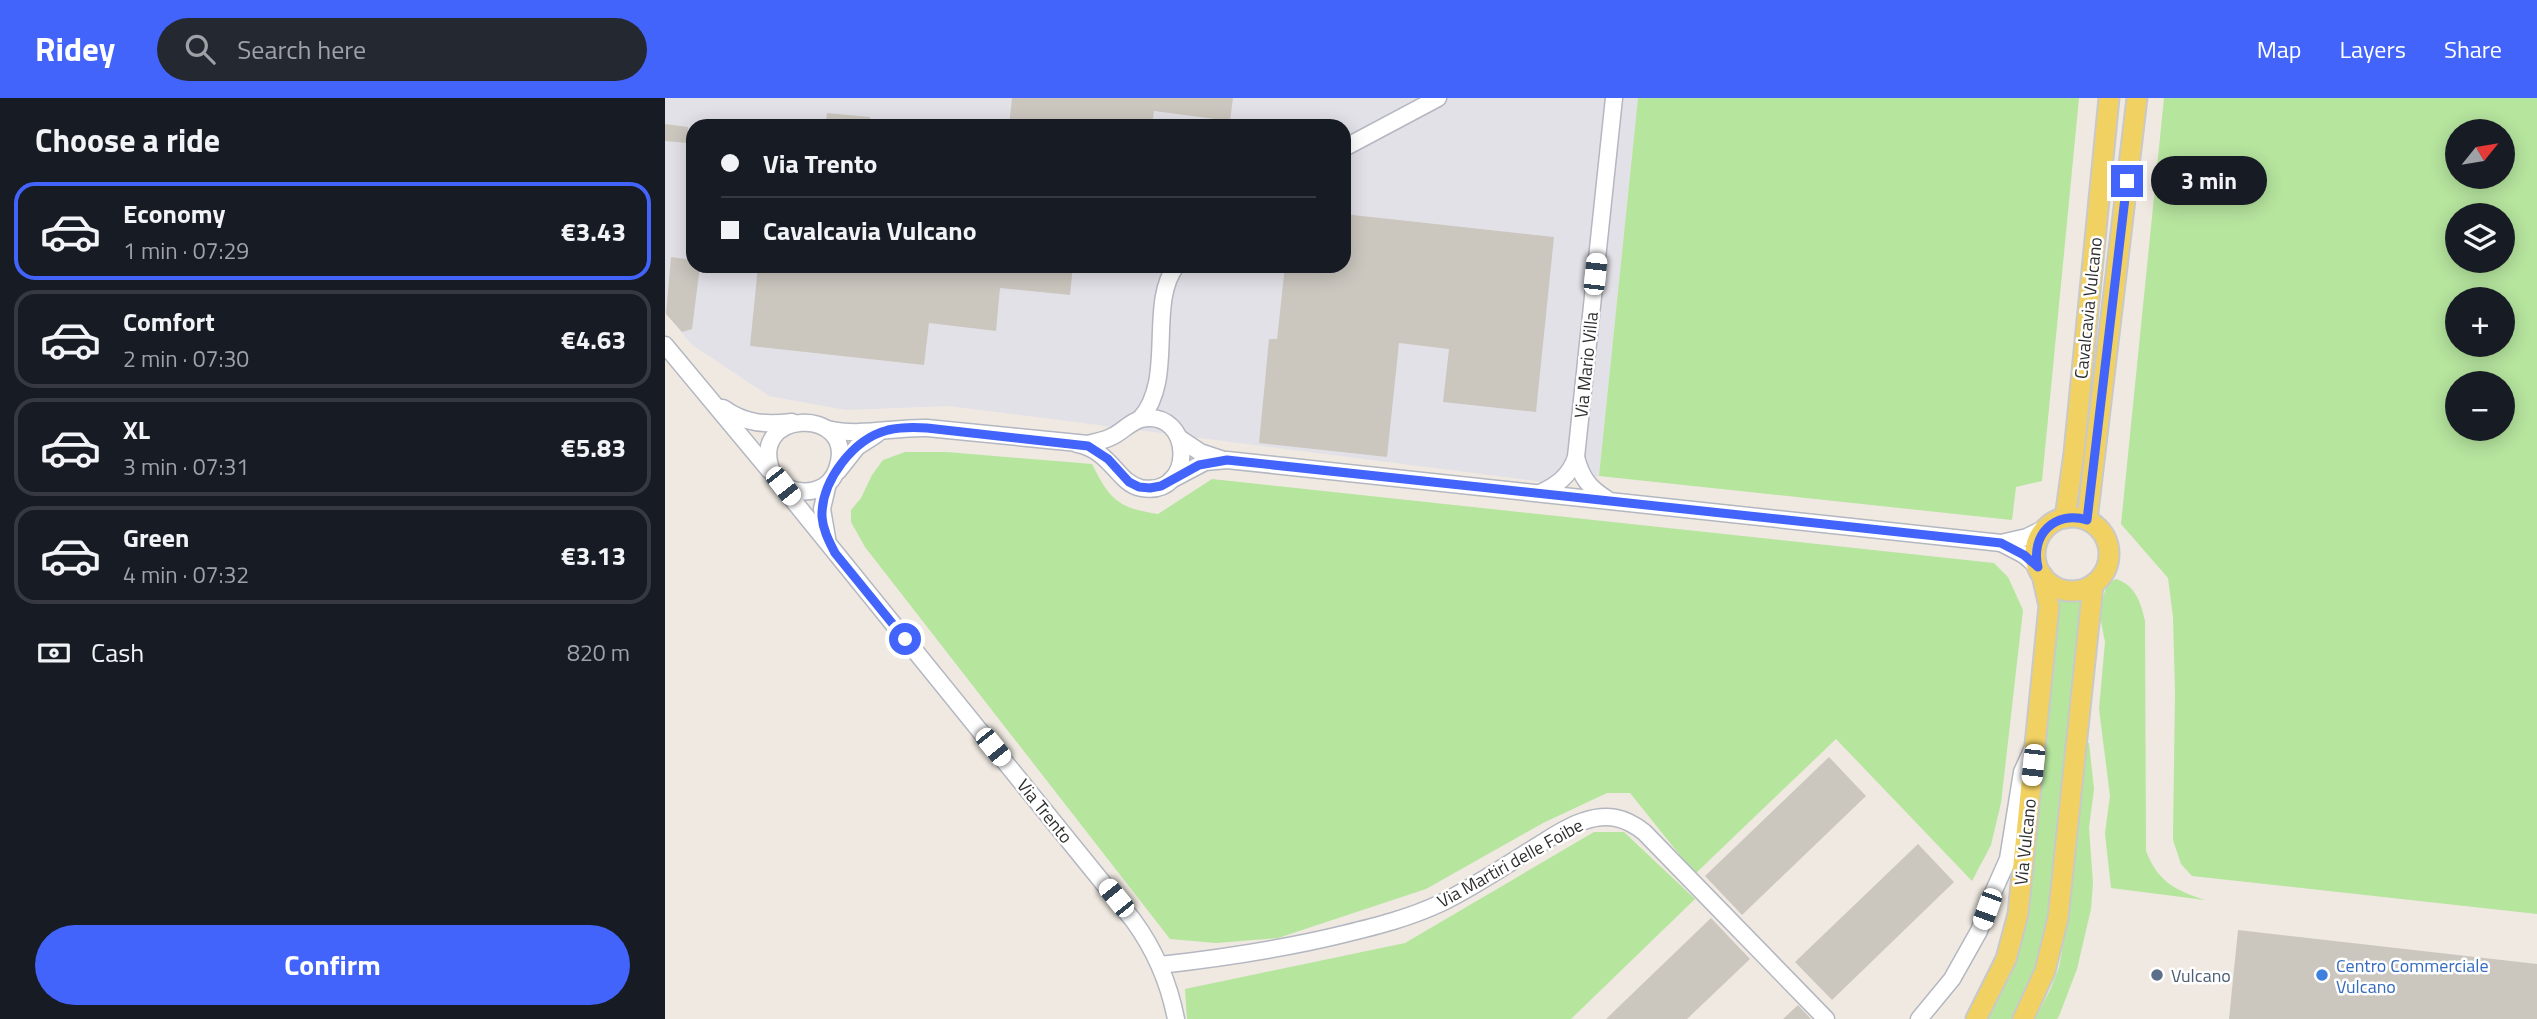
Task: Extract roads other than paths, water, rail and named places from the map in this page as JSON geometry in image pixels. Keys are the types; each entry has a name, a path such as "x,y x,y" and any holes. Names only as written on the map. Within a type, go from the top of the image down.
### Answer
{"main road":[{"name":"Cavalcavia Vulcano","path":"2057,522 2074,453 2109,99"},
{"name":"Cavalcavia Vulcano","path":"2087,520 2137,100"},
{"path":"2087,520 2103,533 2109,552 2104,574 2093,585 2080,590 2065,590 2052,585 2040,571 2036,549 2042,533 2057,522 2087,520"},
{"name":"Via Vulcano","path":"1976,1019 1995,983 2013,938 2018,914 2049,606 2040,571"},
{"path":"2023,1019 2045,971 2058,918 2093,585"}],"street":[{"path":"1351,144 1438,98"},
{"name":"Via Mario Villa","path":"1576,457 1612,100"},
{"path":"827,429 850,434 904,427 927,428 1077,444 1099,441 1121,431 1149,410 1156,392 1166,291 1172,273"},
{"name":"Via Trento","path":"665,345 1133,920 1147,939 1160,965 1177,1019"},
{"path":"1156,392 1161,410 1183,449 1182,460 1171,480"},
{"name":"Via Trento","path":"708,397 729,412 750,422 817,423 835,438 840,462 824,501 822,519 827,538 835,553"},
{"path":"1140,419 1163,422 1200,452 1227,460 2001,543 2027,537 2057,522"},
{"name":"Via Trento","path":"779,482 770,468 770,445 775,435 794,422"},
{"path":"779,482 794,491 818,490 832,478 857,447 886,430"},
{"path":"1117,468 1113,453 1121,431"},
{"path":"1077,444 1099,452 1129,482 1139,487 1161,486 1205,463 1227,460"},
{"path":"1540,493 1569,474 1576,457"},
{"path":"1576,457 1587,484 1610,501"},
{"path":"2001,543 2024,555 2040,571"},
{"path":"1919,1019 1952,979 1979,931 2008,859 2022,772 2035,741"},
{"name":"Via Martiri delle Foibe","path":"1160,965 1280,948 1393,922 1460,893 1569,826 1599,817 1615,816 1644,832 1826,1019"}],"place":[{"name":"Vulcano","path":"2157,975"},
{"name":"Centro Commerciale Vulcano","path":"2322,975"}]}
